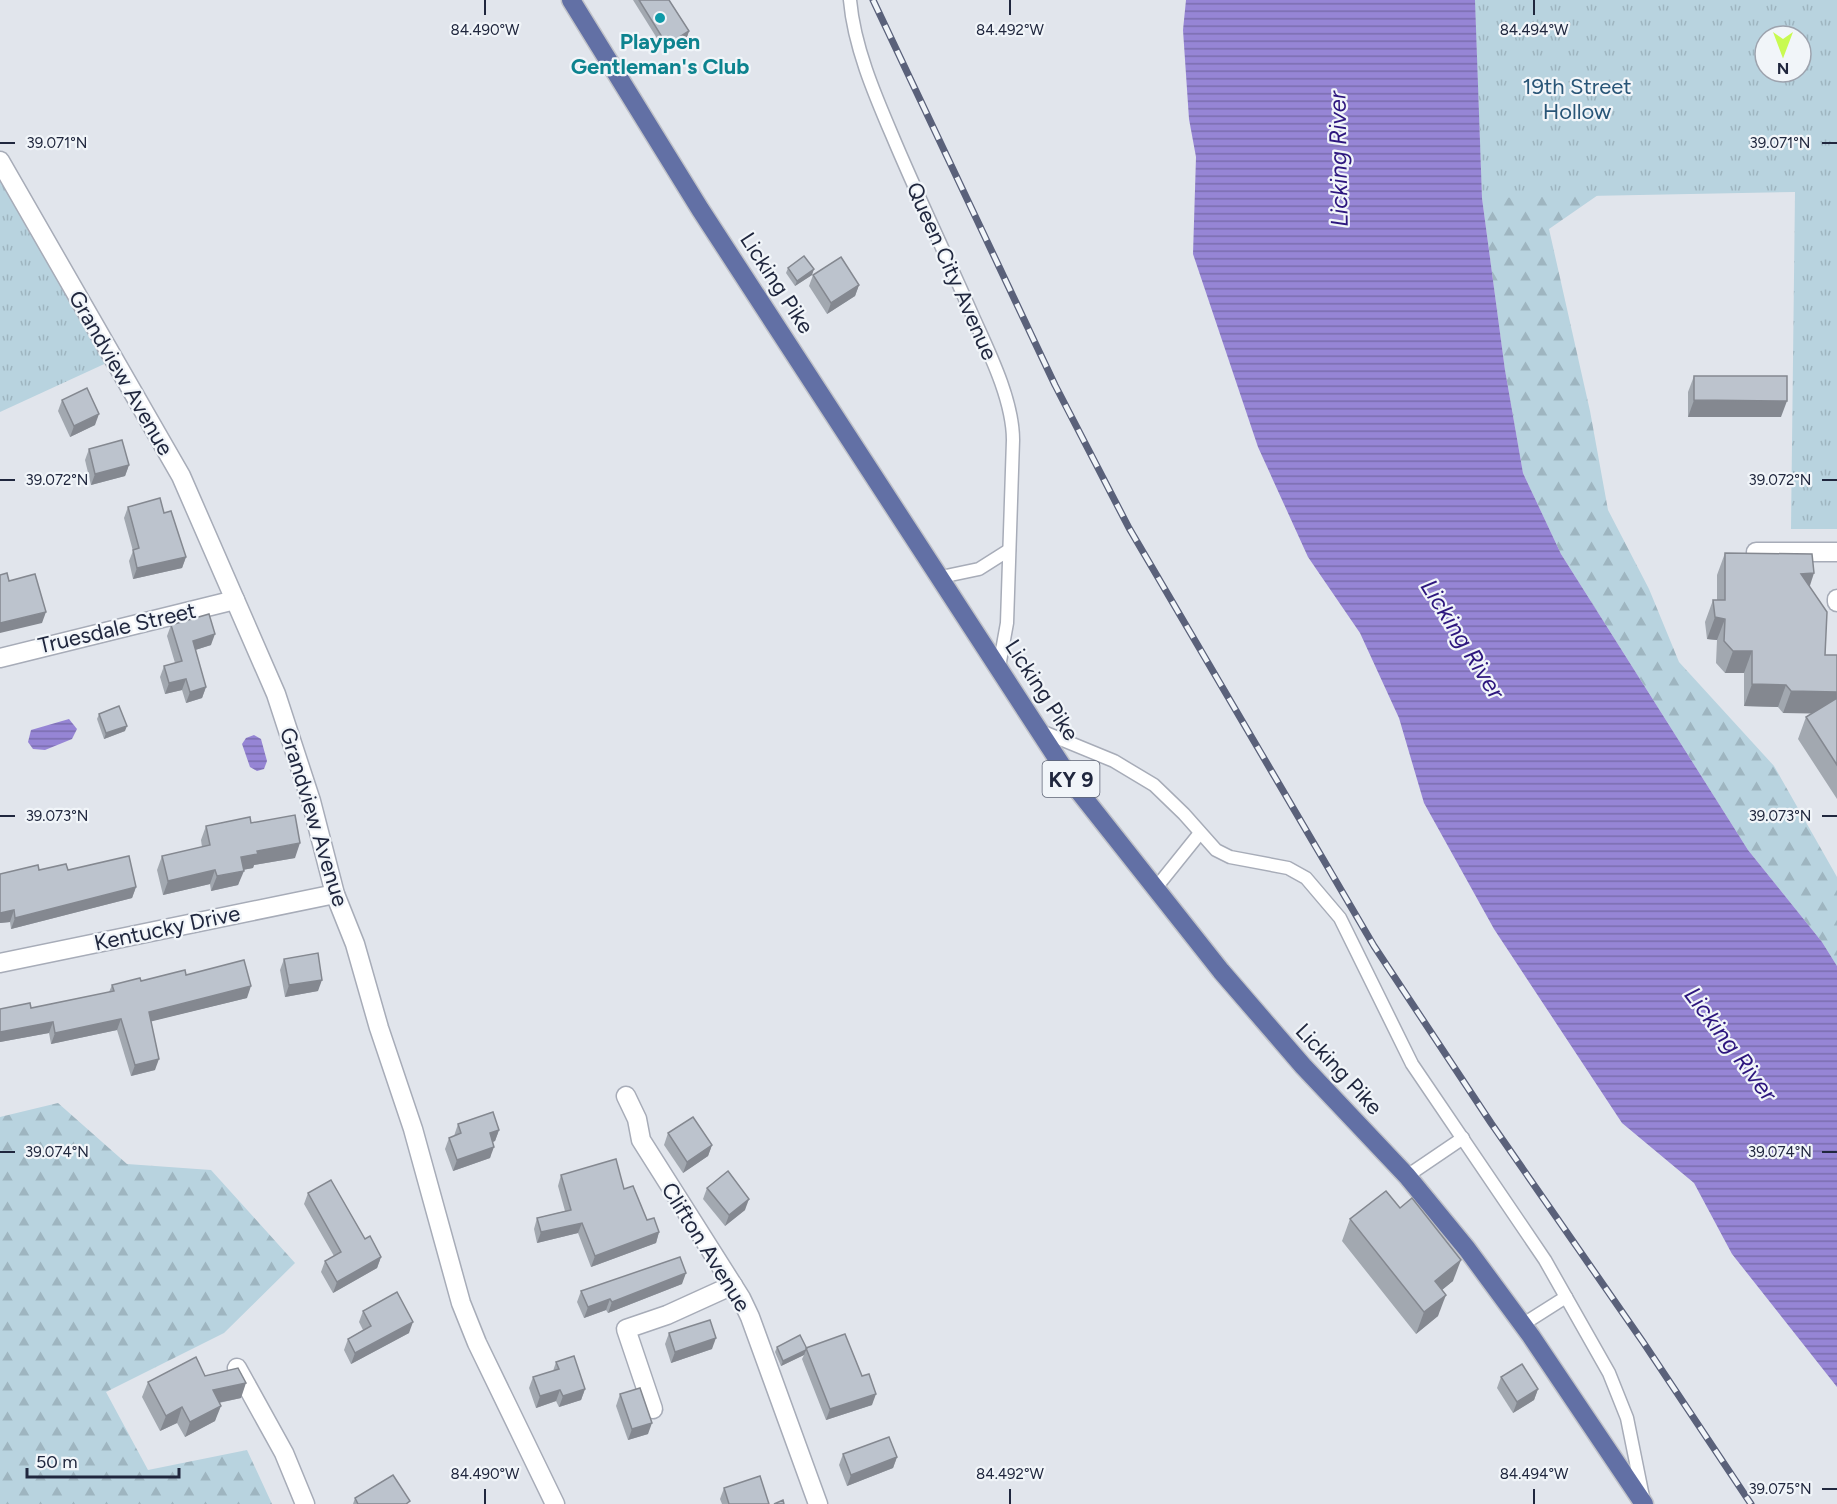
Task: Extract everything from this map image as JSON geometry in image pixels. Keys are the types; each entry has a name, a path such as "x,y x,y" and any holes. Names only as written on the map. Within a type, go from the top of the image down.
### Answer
{"main road":[{"name":"Licking Pike","path":"571,0 700,210 1077,789 1221,971 1303,1066 1407,1176 1467,1250 1522,1325 1644,1504"}],"street":[{"name":"Grandview Avenue","path":"0,161 180,476 276,694 310,801 335,894 355,944 412,1129 460,1303 555,1504"},
{"path":"1756,552 1837,552"},
{"name":"Truesdale Street","path":"0,658 234,600"},
{"name":"Kentucky Drive","path":"0,963 335,894"},
{"name":"Clifton Avenue","path":"627,1096 637,1119 641,1140 733,1285 750,1317 818,1504"},
{"path":"653,1408 627,1329 667,1315 733,1285"},
{"path":"237,1368 284,1453 305,1504"}],"lane":[{"name":"Queen City Avenue","path":"850,0 858,45 883,114 917,196 995,365 1011,417 1013,440 1007,623 999,667"},
{"path":"940,577 979,569 1009,550"},
{"path":"1041,731 1114,761 1154,785 1216,850 1230,857 1288,868 1306,878 1324,897 1340,918 1412,1064 1545,1260 1609,1373 1627,1418 1644,1504"},
{"path":"1155,889 1200,833"},
{"path":"1407,1176 1462,1138"},
{"path":"1522,1325 1566,1297"}],"green space":[{"path":"1475,0 1837,0 1837,103 1676,141 1549,229 1590,411 1608,510 1649,589 1679,662 1774,766 1837,877 1837,966 1822,942 1748,850 1561,554 1523,473 1505,370 1482,198"},
{"name":"19th Street Hollow","path":"1475,0 1837,0 1837,529 1791,529 1795,192 1482,198"},
{"path":"0,161 113,360 0,412"},
{"path":"58,1103 127,1164 211,1170 295,1263 224,1333 106,1392 148,1470 247,1450 272,1504 0,1504 0,1117"}],"water":[{"name":"Licking River","path":"1186,0 1475,0 1482,198 1505,370 1523,473 1561,554 1748,850 1822,942 1837,966 1837,1387 1732,1254 1694,1183 1622,1123 1494,929 1424,803 1399,718 1360,633 1308,557 1258,447 1193,254 1196,157 1189,119 1183,30"},
{"path":"69,719 77,729 72,739 45,750 33,749 28,742 31,730"},
{"path":"254,735 261,739 267,761 264,769 257,771 250,767 242,744 246,738"}],"building":[{"name":"Playpen Gentleman's Club","path":"639,0 669,0 689,31 667,45"},
{"path":"804,256 814,269 797,281 788,268"},
{"path":"841,257 859,285 831,303 813,275"},
{"path":"1694,376 1787,376 1787,401 1694,400"},
{"path":"87,388 99,414 74,426 62,400"},
{"path":"122,440 129,465 95,474 89,449"},
{"path":"160,498 164,513 171,511 186,557 137,568 133,550 139,548 128,507"},
{"path":"1725,553 1812,554 1814,573 1801,574 1827,612 1825,655 1837,655 1837,692 1791,691 1786,685 1752,684 1752,651 1733,651 1724,641 1725,619 1715,617 1713,600 1725,600"},
{"path":"7,573 9,581 35,574 46,612 0,623 0,575"},
{"path":"209,614 215,634 193,641 206,687 190,692 186,679 169,683 164,666 182,661 171,625"},
{"path":"1837,698 1837,765 1806,717"},
{"path":"119,706 127,726 106,733 99,714"},
{"path":"295,815 300,843 257,851 258,854 241,857 244,871 217,876 215,870 168,881 162,856 210,845 206,826 250,817 251,823"},
{"path":"129,856 136,887 15,918 14,910 0,913 0,874 38,865 39,870 66,864 68,870"},
{"path":"318,953 322,980 289,985 284,959"},
{"path":"244,960 251,986 149,1012 159,1059 135,1065 121,1019 55,1033 53,1022 0,1032 0,1009 30,1003 31,1008 114,991 112,985 140,978 141,981 185,970 186,975"},
{"path":"493,1112 499,1130 490,1133 494,1147 457,1160 449,1138 461,1133 458,1124"},
{"path":"693,1117 712,1145 687,1162 668,1133"},
{"path":"616,1159 624,1189 633,1186 647,1220 654,1218 659,1232 595,1256 582,1223 541,1232 537,1218 571,1210 561,1175"},
{"path":"728,1171 749,1199 729,1215 707,1188"},
{"path":"331,1180 365,1239 370,1236 381,1257 337,1282 325,1261 341,1252 308,1193"},
{"path":"1386,1191 1400,1208 1412,1198 1461,1260 1435,1281 1446,1295 1424,1312 1350,1219"},
{"path":"680,1257 686,1273 612,1302 610,1299 588,1307 581,1291"},
{"path":"397,1292 413,1322 355,1353 348,1339 371,1326 363,1311"},
{"path":"710,1320 716,1338 675,1352 669,1333"},
{"path":"845,1334 862,1376 869,1374 876,1394 830,1409 806,1348"},
{"path":"800,1335 807,1349 783,1361 777,1347"},
{"path":"574,1356 585,1389 563,1396 560,1390 540,1396 533,1377 559,1369 556,1362"},
{"path":"196,1357 205,1376 238,1368 246,1383 213,1390 221,1406 190,1422 182,1407 166,1416 148,1382"},
{"path":"1522,1364 1538,1389 1517,1402 1501,1377"},
{"path":"640,1388 652,1423 632,1429 620,1394"},
{"path":"889,1437 897,1457 851,1475 843,1454"},
{"path":"393,1475 410,1501 406,1504 358,1504 355,1498"},
{"path":"760,1476 769,1504 729,1504 724,1488"}],"railway":[{"path":"873,0 1055,385 1129,528 1374,946 1491,1123 1643,1342 1751,1504"}],"place":[{"name":"Playpen Gentleman's Club","path":"660,18"}]}
